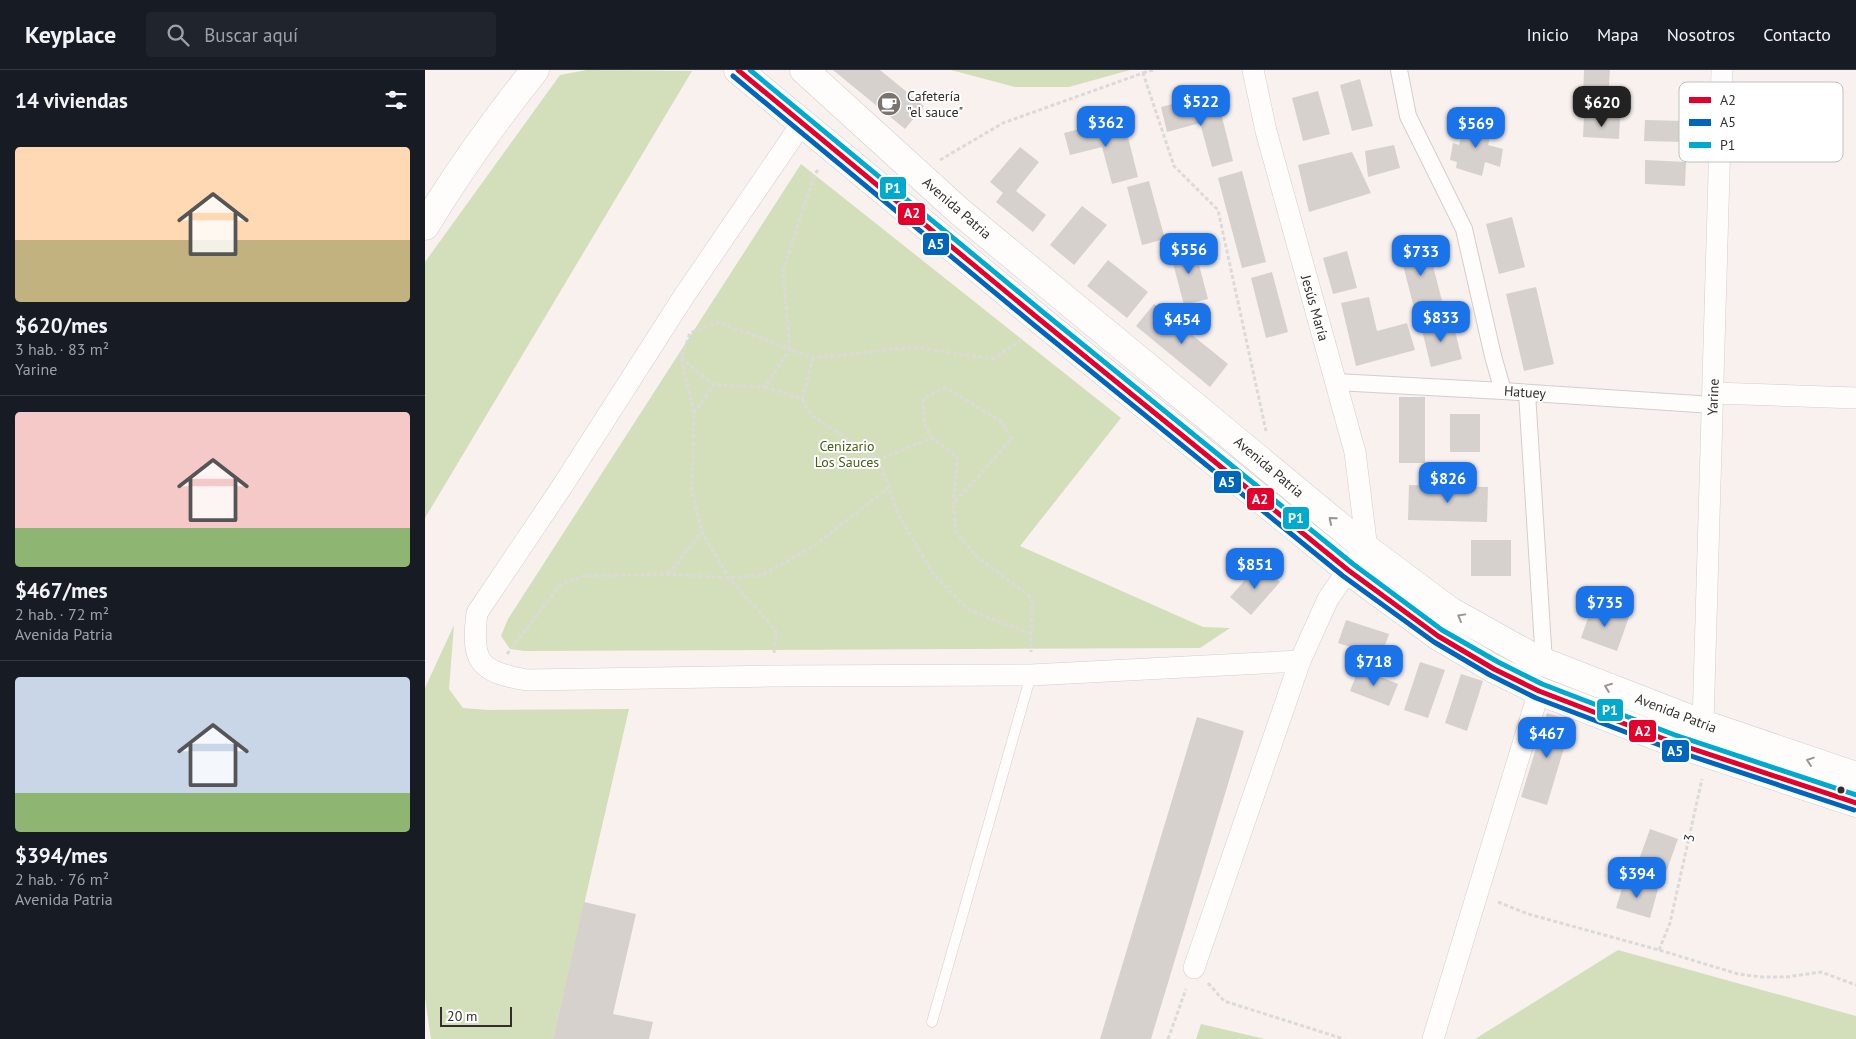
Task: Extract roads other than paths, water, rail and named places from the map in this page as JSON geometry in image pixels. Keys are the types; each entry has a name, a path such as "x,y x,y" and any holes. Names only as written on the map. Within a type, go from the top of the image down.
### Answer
{"main road":[{"path":"425,226 444,194 492,124 535,70"},
{"name":"Avenida Patria","path":"738,70 1039,319 1348,570 1438,636 1494,669 1539,691 1672,742 1856,803"},
{"name":"Avenida Patria","path":"804,70 959,211 1367,548 1450,611 1544,662 1703,724 1856,776"}],"street":[{"name":"Jesús María","path":"1253,70 1266,131 1355,452 1367,548"},
{"path":"1399,70 1408,116 1464,229 1493,356 1503,390"},
{"path":"802,122 684,296 563,485 477,613 474,638 479,659 493,671 505,677 527,680 773,676 1031,676 1300,660"},
{"name":"Yarine","path":"1703,724 1719,162"},
{"name":"Hatuey","path":"1336,382 1713,399 1856,398"},
{"path":"1527,392 1544,662"},
{"path":"1194,968 1300,660 1329,599 1348,570 1367,548"},
{"path":"1433,1039 1539,691"}],"lane":[{"path":"932,1022 1031,676"}],"place":[{"name":"Cafetería \"el sauce\"","path":"889,104"}],"park label":[{"name":"Cenizario Los Sauces","path":"847,454"}]}
